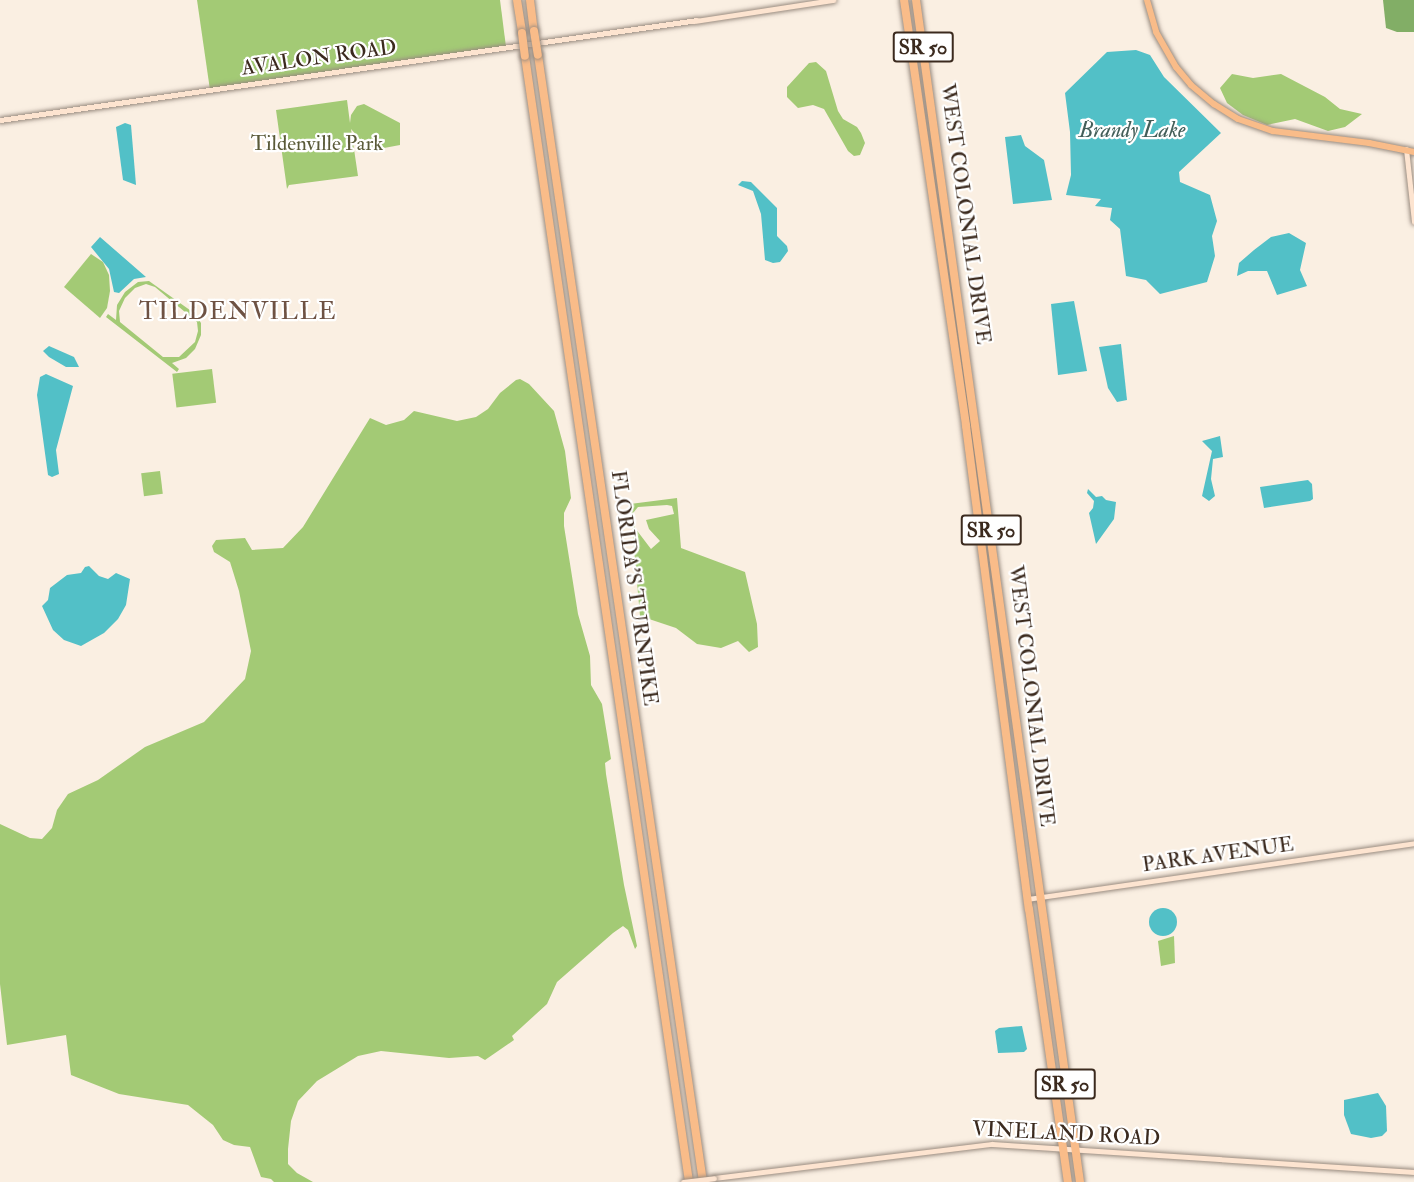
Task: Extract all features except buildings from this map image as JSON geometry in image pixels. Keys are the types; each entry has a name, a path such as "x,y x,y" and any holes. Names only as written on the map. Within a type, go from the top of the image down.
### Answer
{"highway":[{"name":"FLORIDA'S TURNPIKE","path":"517,0 689,1182"},
{"name":"FLORIDA'S TURNPIKE","path":"530,0 702,1182"},
{"name":"WEST COLONIAL DRIVE","path":"904,0 966,426 1027,899 1068,1182"},
{"name":"WEST COLONIAL DRIVE","path":"916,0 1080,1182"},
{"path":"930,172 938,201 946,210"},
{"path":"935,208 943,213 949,228"},
{"path":"966,426 974,435 978,435"},
{"path":"970,461 978,467 987,500"},
{"path":"992,628 1001,652 1008,659"},
{"path":"996,657 1004,665 1012,686"},
{"path":"1013,789 1021,807 1028,814"},
{"path":"1039,980 1048,1012 1056,1018"},
{"path":"1044,1015 1052,1023 1061,1056"}],"main road":[{"name":"AVALON ROAD","path":"0,120 833,0"},
{"path":"1147,0 1156,33 1176,67 1191,85 1214,104 1238,119 1289,134 1406,149 1414,152"},
{"path":"1406,149 1414,222"},
{"name":"PARK AVENUE","path":"1027,899 1414,843"},
{"name":"VINELAND ROAD","path":"682,1182 967,1145 1414,1172"}],"green space":[{"path":"197,0 500,0 506,47 210,90"},
{"path":"1383,0 1414,0 1414,32 1397,32 1386,28"},
{"path":"816,62 826,71 838,111 843,119 857,127 861,133 865,143 860,155 854,156 848,151 824,109 813,105 798,108 787,97 787,87 809,63"},
{"path":"1232,74 1253,78 1281,74 1325,97 1340,109 1362,114 1345,127 1328,131 1295,119 1267,125 1243,115 1227,103 1220,88"},
{"name":"Tildenville Park","path":"347,100 350,123 351,115 357,106 364,104 400,123 400,145 384,148 366,146 351,129 358,176 289,185 287,189 276,110"},
{"path":"91,254 103,262 109,275 110,291 107,308 100,318 64,287"},
{"path":"149,281 194,313 201,323 201,335 195,349 186,358 172,363 179,369 177,372 106,317 108,314 116,320 117,305 125,292 138,282","holes":["146,284 155,287 197,322 198,331 195,342 179,357 163,357 120,322 119,311 125,298 135,288"]},
{"path":"212,369 216,403 176,408 172,374"},
{"path":"520,379 529,384 554,411 565,451 571,498 564,513 564,526 578,614 590,656 591,685 602,704 611,759 605,763 606,774 624,885 637,946 635,949 628,930 623,926 613,933 557,982 547,1004 512,1036 514,1040 485,1060 478,1056 449,1058 381,1051 358,1056 317,1081 298,1101 291,1121 288,1149 288,1164 297,1173 313,1182 274,1182 261,1177 250,1147 234,1145 223,1140 213,1125 188,1105 119,1094 71,1075 66,1035 7,1045 0,984 0,824 30,838 42,839 52,828 57,810 68,794 98,780 145,747 204,722 245,679 251,651 239,591 230,562 214,552 212,546 216,540 245,538 252,550 283,548 303,527 370,418 386,425 404,420 414,411 457,421 476,417 488,409 500,393"},
{"path":"160,471 163,494 144,496 141,473"},
{"path":"677,498 681,548 745,572 757,624 758,647 749,652 738,641 721,648 697,644 676,628 640,616 630,504","holes":["672,506 674,514 646,520 649,529 660,541 651,549 635,528 633,513 638,507"]},
{"path":"1174,936 1175,963 1161,966 1158,941"}],"water":[{"name":"Brandy Lake","path":"1136,50 1150,55 1164,77 1221,133 1179,172 1180,182 1210,195 1217,221 1212,236 1215,256 1207,282 1160,294 1146,280 1126,276 1120,229 1110,220 1112,208 1095,206 1101,199 1066,195 1071,175 1070,132 1065,93 1107,52"},
{"path":"125,123 131,125 136,185 123,180 116,127"},
{"path":"1021,135 1025,146 1044,160 1052,200 1013,204 1005,137"},
{"path":"742,181 751,182 777,208 777,236 787,246 788,251 780,262 773,263 765,260 761,214 753,191 738,185"},
{"path":"1289,233 1306,243 1300,270 1307,286 1277,295 1267,271 1248,271 1237,276 1239,263 1254,250 1271,237"},
{"path":"100,237 146,277 134,279 119,293 114,292 109,269 91,247"},
{"path":"1074,301 1087,371 1058,375 1051,304"},
{"path":"1121,344 1127,400 1117,402 1108,388 1099,347"},
{"path":"49,346 74,357 79,367 66,367 49,357 43,351"},
{"path":"46,374 73,386 56,450 59,474 52,477 48,475 37,395 40,377"},
{"path":"1220,436 1223,457 1213,459 1211,479 1215,496 1209,501 1202,496 1212,451 1202,441"},
{"path":"1308,480 1312,484 1313,499 1310,501 1264,508 1260,487"},
{"path":"1088,489 1096,497 1102,496 1106,500 1116,502 1114,519 1096,544 1089,513 1094,501 1087,493"},
{"path":"89,566 99,576 108,579 116,573 130,579 126,605 118,619 104,633 81,646 64,640 53,630 42,606 48,600 50,588 67,575 81,573 85,567"},
{"path":"1163,908 1173,912 1177,922 1173,932 1163,936 1153,932 1149,922 1153,912"},
{"path":"1022,1026 1027,1049 1024,1052 998,1053 995,1031 999,1028"},
{"path":"1378,1093 1386,1106 1387,1131 1382,1136 1371,1138 1351,1134 1344,1115 1344,1100"}],"district":[{"name":"TILDENVILLE","path":"238,312"}]}
